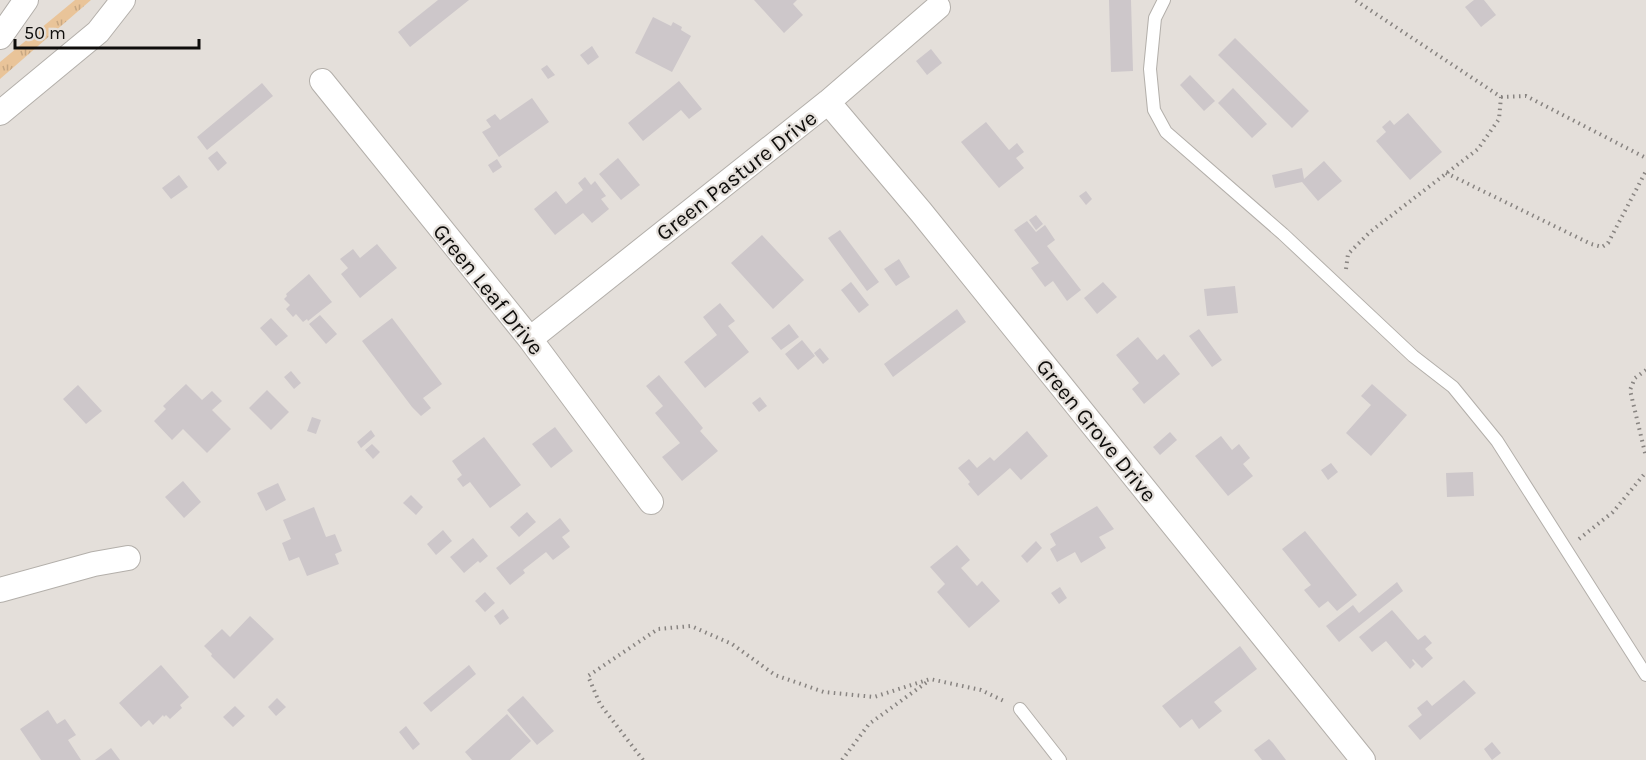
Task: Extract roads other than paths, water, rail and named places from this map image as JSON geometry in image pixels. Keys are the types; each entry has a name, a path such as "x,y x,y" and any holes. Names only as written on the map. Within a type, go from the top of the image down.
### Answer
{"street":[{"path":"0,37 26,0"},
{"path":"0,113 98,32 123,0"},
{"name":"Green Pasture Drive","path":"530,339 828,102 943,4"},
{"name":"Green Leaf Drive","path":"322,81 530,339 651,502"},
{"name":"Green Grove Drive","path":"828,102 921,212 1363,760"},
{"path":"0,590 83,567 128,558"}],"lane":[{"path":"1164,0 1155,18 1150,69 1154,110 1166,132 1283,234 1413,356 1453,387 1497,441 1646,675"},
{"path":"1020,709 1060,760"}]}
